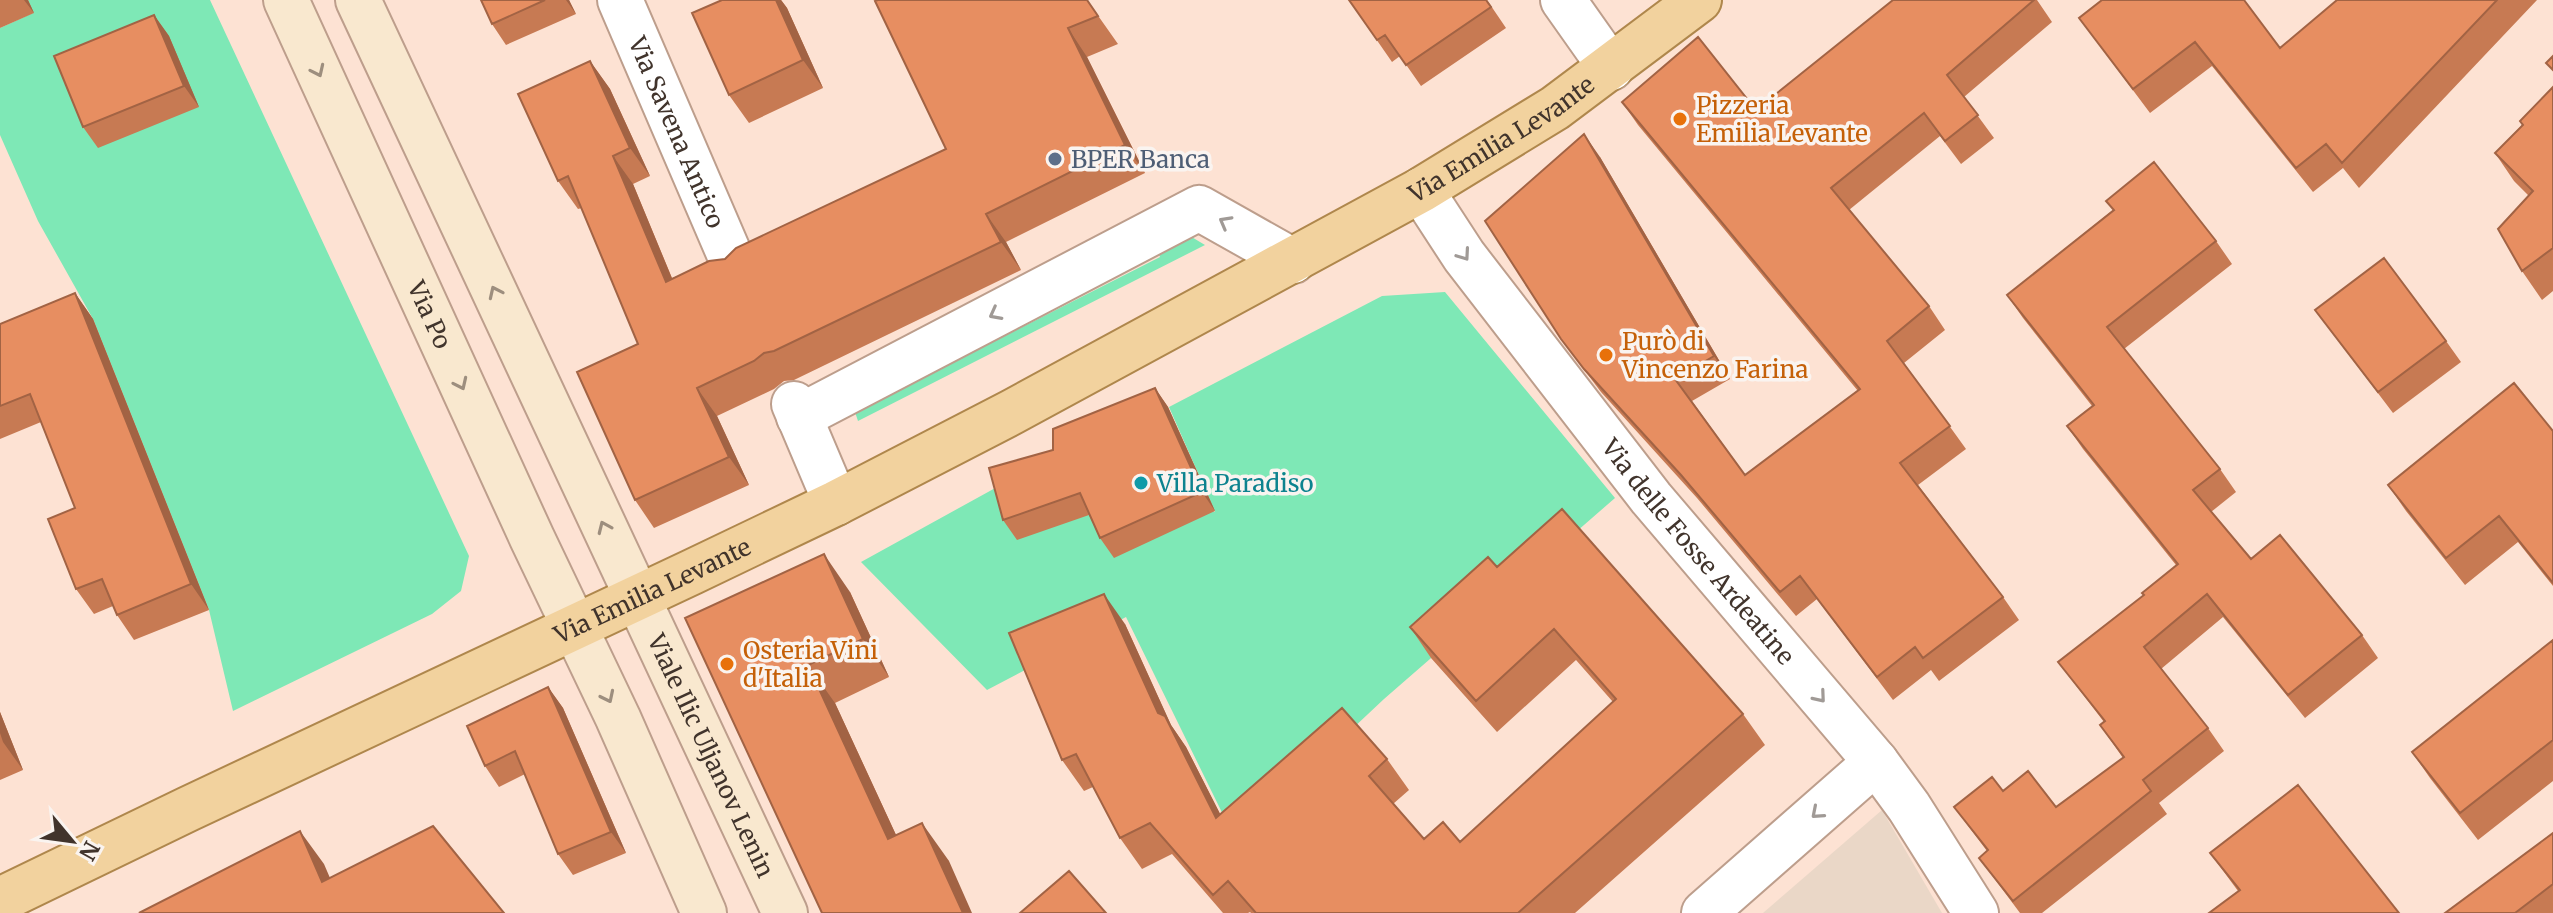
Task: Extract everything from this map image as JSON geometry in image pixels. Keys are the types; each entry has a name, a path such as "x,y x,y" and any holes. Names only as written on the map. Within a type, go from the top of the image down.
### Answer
{"main road":[{"name":"Via Po","path":"286,0 574,627"},
{"path":"358,0 637,598"},
{"name":"Via Emilia Levante","path":"0,900 836,503 1012,412 1421,190 1555,108 1699,0"},
{"name":"Viale Ilic Uljanov Lenin","path":"637,598 785,913"},
{"path":"574,627 618,718 704,913"}],"street":[{"name":"Via Savena Antico","path":"620,0 734,265"},
{"path":"1563,0 1611,68"},
{"name":"Via delle Fosse Ardeatine","path":"1421,190 1464,256 1651,498 1876,762 1909,807 1976,913"},
{"path":"836,503 797,410 1199,208 1293,261"},
{"path":"1704,913 1876,762"}],"shaded area":[{"path":"1882,810 1942,913 1763,913"}],"green space":[{"path":"28,0 210,0 469,556 461,591 432,614 233,711 209,610 93,319 38,221 0,135 0,28 33,13"},
{"path":"1190,236 1205,245 858,421 855,412 1160,257 1158,252"},
{"path":"1445,292 1615,498 1384,699 1235,839 1126,617 987,690 861,562 1066,449 1215,512 1169,407 1382,296"}],"building":[{"path":"481,0 545,0 492,24"},
{"path":"722,0 776,0 803,60 729,95 692,13"},
{"path":"1087,0 1098,16 1068,28 1125,145 986,214 1001,242 774,351 764,353 754,361 697,388 729,457 635,500 577,372 638,344 568,176 558,181 518,94 590,61 630,148 613,156 666,282 709,261 725,259 736,248 946,149 875,1"},
{"path":"1349,0 1486,0 1491,7 1406,65 1385,35 1377,40"},
{"path":"1893,0 2034,0 1947,75 1978,115 1945,141 1924,113 1831,188 1929,306 1887,341 1950,426 1900,463 2003,597 1923,658 1915,647 1877,677 1800,576 1780,592 1681,475 1584,369 1561,339 1485,221 1584,134 1714,356 1675,379 1745,475 1860,389 1622,102 1698,37 1756,110"},
{"path":"2102,0 2244,0 2280,48 2337,0 2497,0 2342,163 2326,144 2296,168 2195,42 2133,89 2079,18"},
{"path":"154,15 184,86 83,127 54,56"},
{"path":"2553,56 2553,70 2546,63"},
{"path":"2553,87 2553,248 2522,271 2498,229 2533,191 2495,153 2523,125 2520,121"},
{"path":"2154,162 2216,241 2107,327 2220,469 2193,490 2251,559 2280,535 2362,635 2288,695 2207,594 2144,647 2208,728 2143,780 2151,791 2013,901 1979,858 1988,850 1954,807 1992,777 2003,791 2028,771 2056,807 2124,757 2100,725 2105,721 2058,662 2144,595 2142,593 2178,564 2067,426 2094,405 2007,295 2114,210 2106,201"},
{"path":"2384,258 2446,341 2378,392 2315,310"},
{"path":"75,293 191,584 117,615 102,579 76,589 48,519 75,508 30,394 0,406 0,324"},
{"path":"2514,383 2553,431 2553,583 2499,516 2446,558 2388,485"},
{"path":"1155,388 1202,492 1100,538 1080,493 1003,520 989,468 1053,450 1053,429"},
{"path":"1562,509 1743,714 1518,913 1256,913 1228,881 1213,895 1150,823 1120,838 1076,754 1062,760 1009,633 1104,594 1158,713 1165,716 1216,818 1342,708 1387,759 1369,776 1424,839 1443,822 1460,842 1616,699 1554,629 1476,701 1410,627 1488,557 1497,567"},
{"path":"824,554 863,639 808,665 888,839 922,823 963,913 822,913 685,618"},
{"path":"2553,640 2553,740 2460,813 2412,752"},
{"path":"548,687 611,832 558,854 515,751 485,766 467,726"},
{"path":"2298,785 2399,913 2209,913 2240,890 2210,853"},
{"path":"433,826 504,913 139,913 300,831 322,882"},
{"path":"2553,833 2553,884 2515,913 2445,913"},
{"path":"1069,871 1106,913 1020,913"}],"place":[{"name":"Pizzeria Emilia Levante","path":"1680,119"},
{"name":"BPER Banca","path":"1055,159"},
{"name":"Purò di Vincenzo Farina","path":"1606,355"},
{"name":"Villa Paradiso","path":"1141,483"},
{"name":"Osteria Vini d'Italia","path":"727,664"}]}
